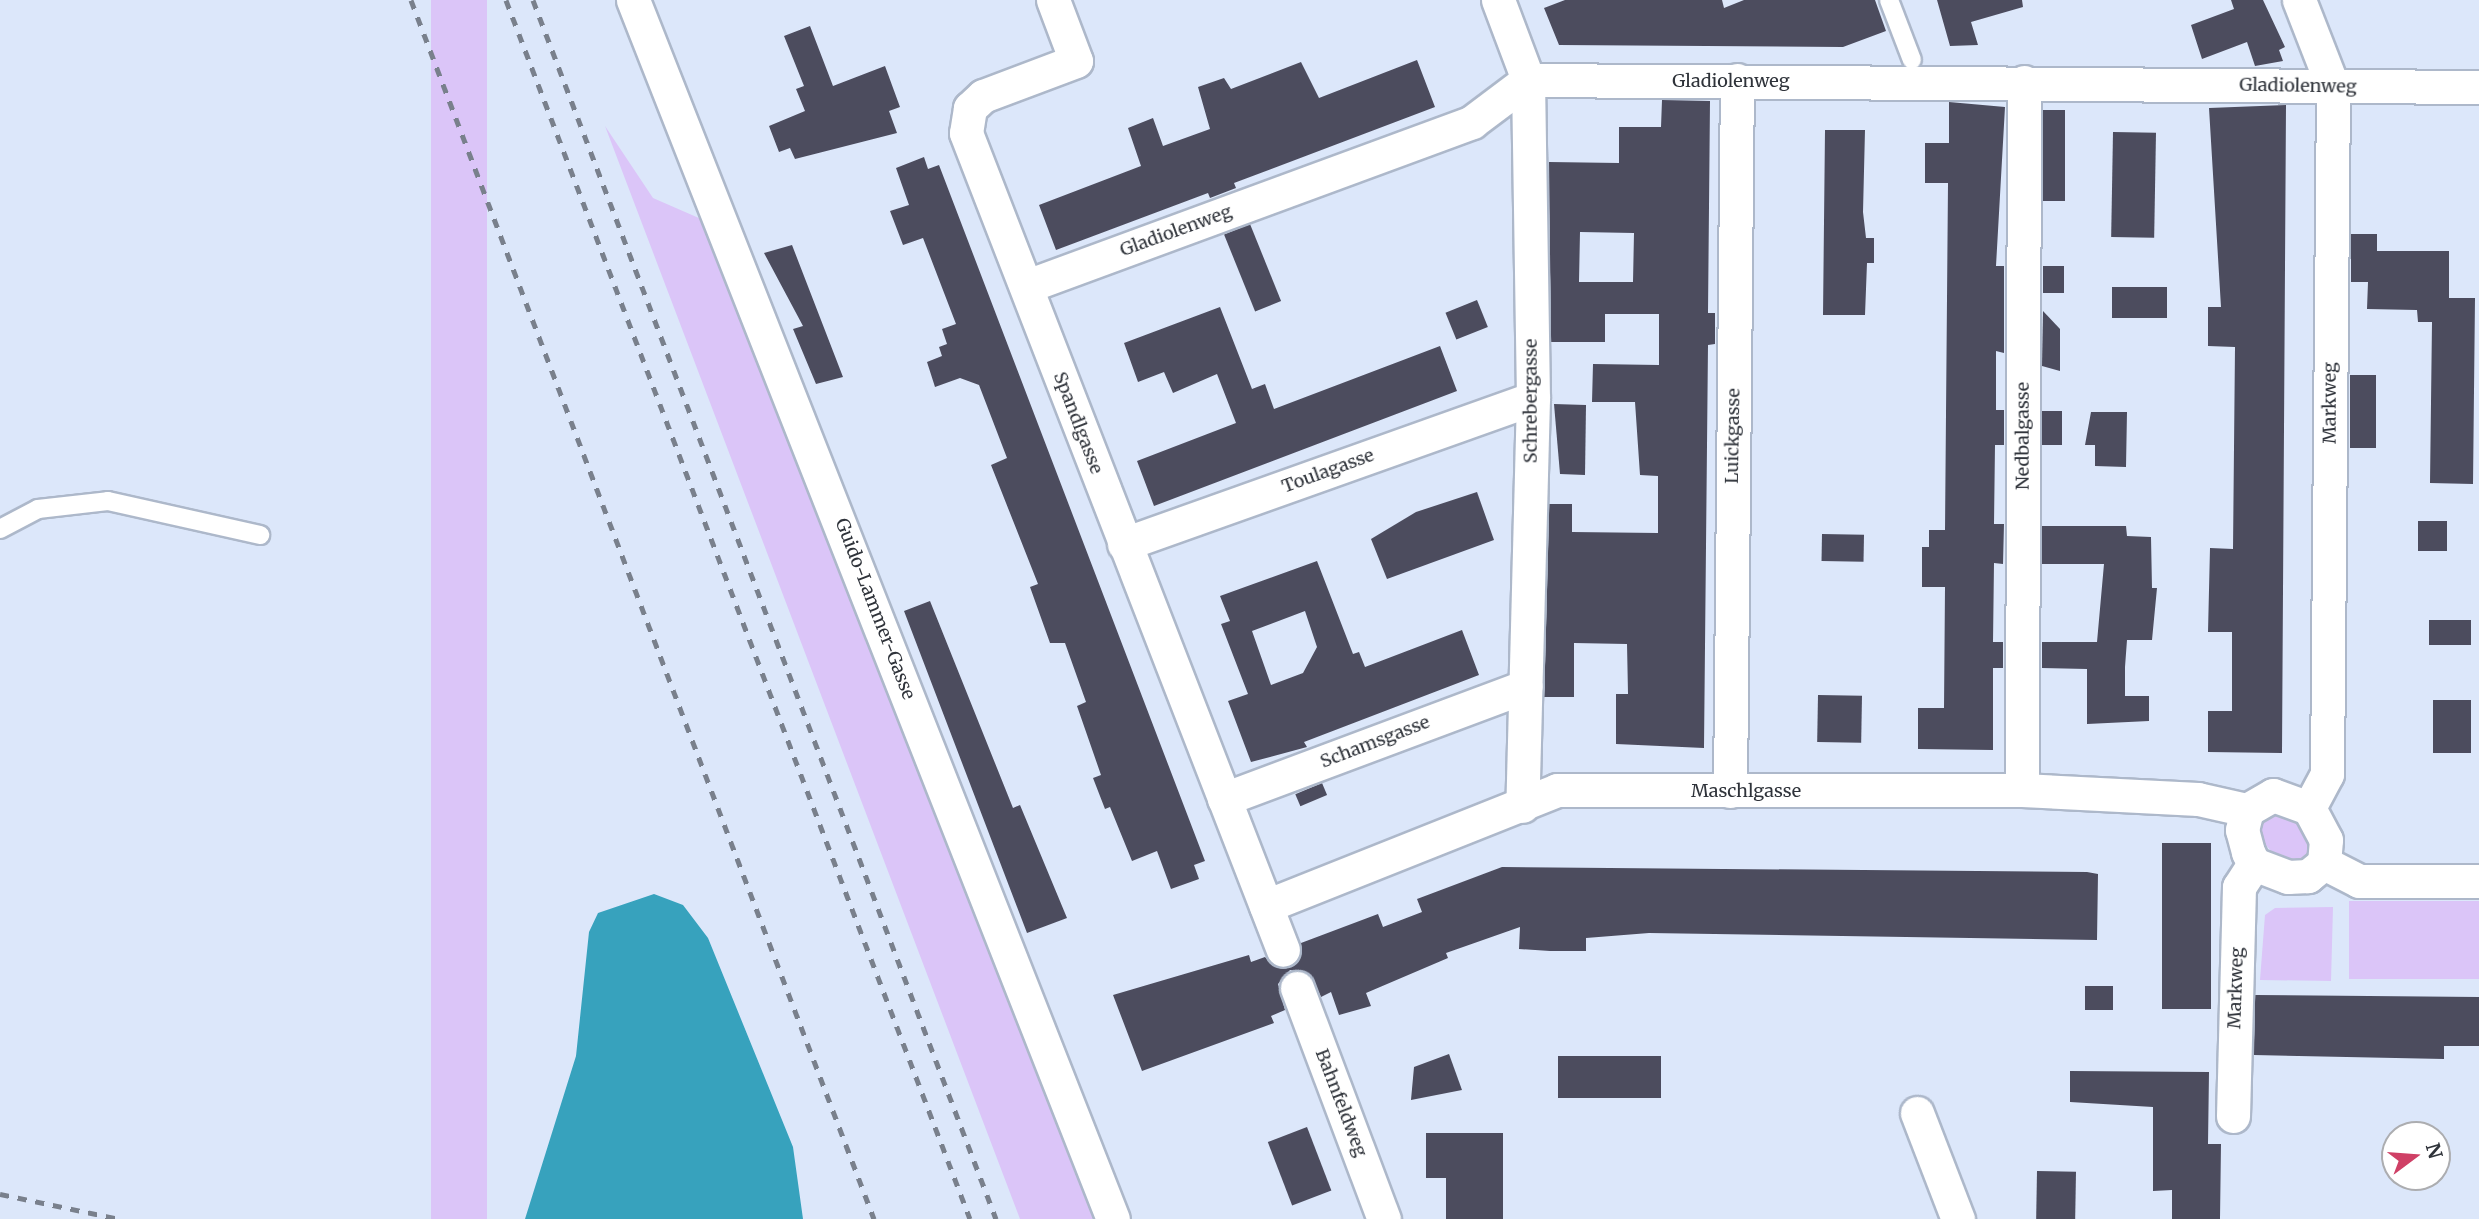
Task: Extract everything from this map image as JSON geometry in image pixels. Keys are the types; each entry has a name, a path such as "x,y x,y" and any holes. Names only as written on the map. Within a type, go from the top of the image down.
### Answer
{"street":[{"name":"Guido-Lammer-Gasse","path":"633,0 1113,1219"},
{"name":"Spandlgasse","path":"1053,0 1076,61 983,96 965,123 1124,544 1266,906"},
{"name":"Schrebergasse","path":"1498,0 1528,80 1533,398 1522,806"},
{"name":"Markweg","path":"2299,0 2333,87 2327,775 2309,808"},
{"name":"Gladiolenweg","path":"1027,286 1472,122 1528,80 2479,87"},
{"name":"Luickgasse","path":"1730,791 1737,80"},
{"name":"Nedbalgasse","path":"2022,790 2024,82"},
{"name":"Toulagasse","path":"1124,544 1533,398"},
{"name":"Schamsgasse","path":"1224,799 1526,686"},
{"name":"Maschlgasse","path":"1266,906 1557,790 2022,790 2197,799 2247,810"},
{"path":"2273,795 2309,808 2326,840 2324,863 2308,876 2288,877 2254,864 2242,830 2247,810 2273,795"},
{"path":"2324,863 2359,881 2479,881"},
{"name":"Markweg","path":"2233,1116 2239,887 2254,864"},
{"path":"1266,906 1283,950"},
{"name":"Bahnfeldweg","path":"1297,988 1384,1219"},
{"path":"1917,1113 1958,1219"}],"lane":[{"path":"1889,0 1912,60"},
{"path":"0,529 38,509 108,500 260,535"}],"shaded area":[{"path":"431,0 487,0 487,1219 431,1219"},
{"path":"605,126 653,198 708,222 1094,1219 1020,1219"},
{"path":"2267,815 2284,815 2301,827 2311,854 2299,864 2277,858 2265,844 2260,828"},
{"path":"2349,901 2479,901 2479,979 2349,979"},
{"path":"2333,907 2331,981 2260,980 2265,915 2275,908"}],"water":[{"path":"654,894 683,905 708,938 793,1147 803,1219 525,1219 576,1056 589,932 598,913"}],"building":[{"path":"1565,0 1722,0 1724,8 1744,0 1875,0 1886,31 1843,47 1559,45 1544,8"},
{"path":"1937,0 2022,0 2023,7 1971,22 1978,45 1950,46"},
{"path":"2231,0 2263,0 2285,47 2279,50 2283,61 2255,66 2247,42 2202,59 2191,25 2234,9"},
{"path":"810,26 833,86 885,66 900,107 889,111 897,133 795,159 790,148 779,152 769,126 805,111 796,89 804,86 784,36"},
{"path":"1417,60 1435,107 1234,183 1236,188 1210,198 1208,193 1056,250 1039,205 1141,166 1128,128 1153,118 1163,146 1210,129 1198,87 1224,78 1231,89 1301,62 1319,98"},
{"path":"1662,100 1710,101 1708,313 1715,313 1715,344 1708,345 1704,748 1616,744 1616,694 1628,694 1627,644 1574,643 1574,697 1544,697 1549,504 1572,504 1572,532 1658,533 1658,476 1640,475 1635,402 1592,402 1593,364 1659,365 1659,314 1605,314 1605,342 1551,342 1549,162 1619,163 1619,127 1661,127","holes":["1580,232 1634,233 1633,282 1579,282"]},
{"path":"1949,102 2005,107 1996,266 2004,266 2004,353 1996,351 1996,410 2004,410 2004,445 1995,445 1994,524 2004,524 2003,564 1994,563 1993,642 2003,642 2003,668 1993,668 1993,750 1918,749 1918,708 1944,708 1945,587 1922,587 1922,547 1929,547 1929,530 1945,530 1948,183 1925,183 1925,143 1949,143"},
{"path":"2286,105 2282,753 2208,752 2208,711 2232,711 2232,632 2208,632 2210,548 2233,549 2235,347 2208,346 2208,307 2221,307 2209,108"},
{"path":"2043,110 2065,110 2065,201 2043,201"},
{"path":"1825,130 1865,130 1863,212 1866,238 1874,238 1874,263 1867,263 1865,315 1823,315"},
{"path":"2113,132 2156,133 2154,238 2111,237"},
{"path":"924,157 928,169 939,165 1205,861 1194,865 1199,879 1171,889 1157,851 1132,861 1110,807 1105,809 1093,778 1101,775 1077,706 1086,702 1065,643 1050,643 1030,587 1038,584 991,465 1007,458 979,385 960,378 935,387 927,362 942,356 939,347 947,344 942,329 956,324 923,238 903,245 890,211 909,205 896,168"},
{"path":"1250,224 1281,301 1255,311 1224,234"},
{"path":"2351,234 2377,234 2377,251 2449,251 2449,298 2475,298 2473,484 2430,483 2432,322 2418,322 2417,310 2367,309 2368,282 2351,282"},
{"path":"792,245 843,377 816,384 793,329 803,326 764,253"},
{"path":"2043,266 2064,266 2064,293 2043,293"},
{"path":"2112,287 2167,287 2167,318 2112,318"},
{"path":"1477,300 1488,327 1456,340 1445,313"},
{"path":"1220,307 1252,389 1265,384 1274,409 1440,346 1457,391 1154,506 1137,461 1236,423 1217,374 1173,393 1164,372 1138,382 1124,343"},
{"path":"2043,311 2060,329 2060,371 2042,366"},
{"path":"2350,375 2376,375 2376,448 2350,448"},
{"path":"1554,404 1586,405 1585,475 1560,474"},
{"path":"2042,411 2062,411 2062,445 2042,445"},
{"path":"2091,412 2127,412 2126,467 2095,466 2095,445 2085,445"},
{"path":"1477,492 1494,540 1387,579 1371,539 1416,512"},
{"path":"2418,521 2447,521 2447,551 2418,551"},
{"path":"2042,526 2126,526 2127,536 2151,537 2152,588 2157,588 2152,640 2127,640 2125,667 2125,696 2149,696 2149,721 2087,724 2087,669 2042,668 2042,642 2097,642 2104,564 2042,564"},
{"path":"1822,534 1864,535 1864,562 1822,561"},
{"path":"1317,561 1353,654 1359,652 1365,667 1462,630 1479,675 1304,742 1307,747 1251,762 1228,701 1248,694 1221,624 1230,621 1220,596","holes":["1305,611 1317,647 1303,673 1271,685 1252,631"]},
{"path":"930,601 1013,808 1020,805 1067,918 1027,933 904,611"},
{"path":"2429,620 2471,620 2471,645 2429,645"},
{"path":"1818,695 1862,696 1861,743 1817,742"},
{"path":"2433,700 2471,700 2471,753 2433,753"},
{"path":"1322,783 1327,795 1300,806 1295,794"},
{"path":"2162,843 2211,843 2211,1009 2162,1009"},
{"path":"1502,867 2087,872 2098,874 2097,940 1649,933 1586,938 1586,951 1550,951 1519,949 1520,927 1446,953 1448,958 1366,993 1371,1006 1339,1015 1331,992 1321,997 1310,974 1290,970 1278,984 1285,1010 1271,1016 1274,1023 1142,1071 1113,995 1249,955 1251,962 1265,957 1272,965 1289,968 1298,961 1301,943 1378,914 1383,927 1422,912 1417,899"},
{"path":"2085,986 2113,986 2113,1010 2085,1010"},
{"path":"2255,995 2479,997 2479,1046 2444,1046 2444,1059 2254,1055"},
{"path":"1449,1054 1462,1090 1411,1100 1414,1067"},
{"path":"1558,1056 1661,1056 1661,1098 1558,1098"},
{"path":"2070,1071 2209,1072 2208,1144 2221,1144 2220,1219 2172,1219 2172,1190 2153,1191 2153,1107 2070,1102"},
{"path":"1307,1127 1331,1190 1292,1206 1268,1142"},
{"path":"1426,1133 1503,1133 1503,1219 1446,1219 1446,1178 1426,1178"},
{"path":"2037,1171 2076,1172 2075,1219 2036,1219"}],"railway":[{"path":"411,0 874,1219"},
{"path":"506,0 970,1219"},
{"path":"533,0 996,1219"},
{"path":"0,1194 120,1219"}]}
